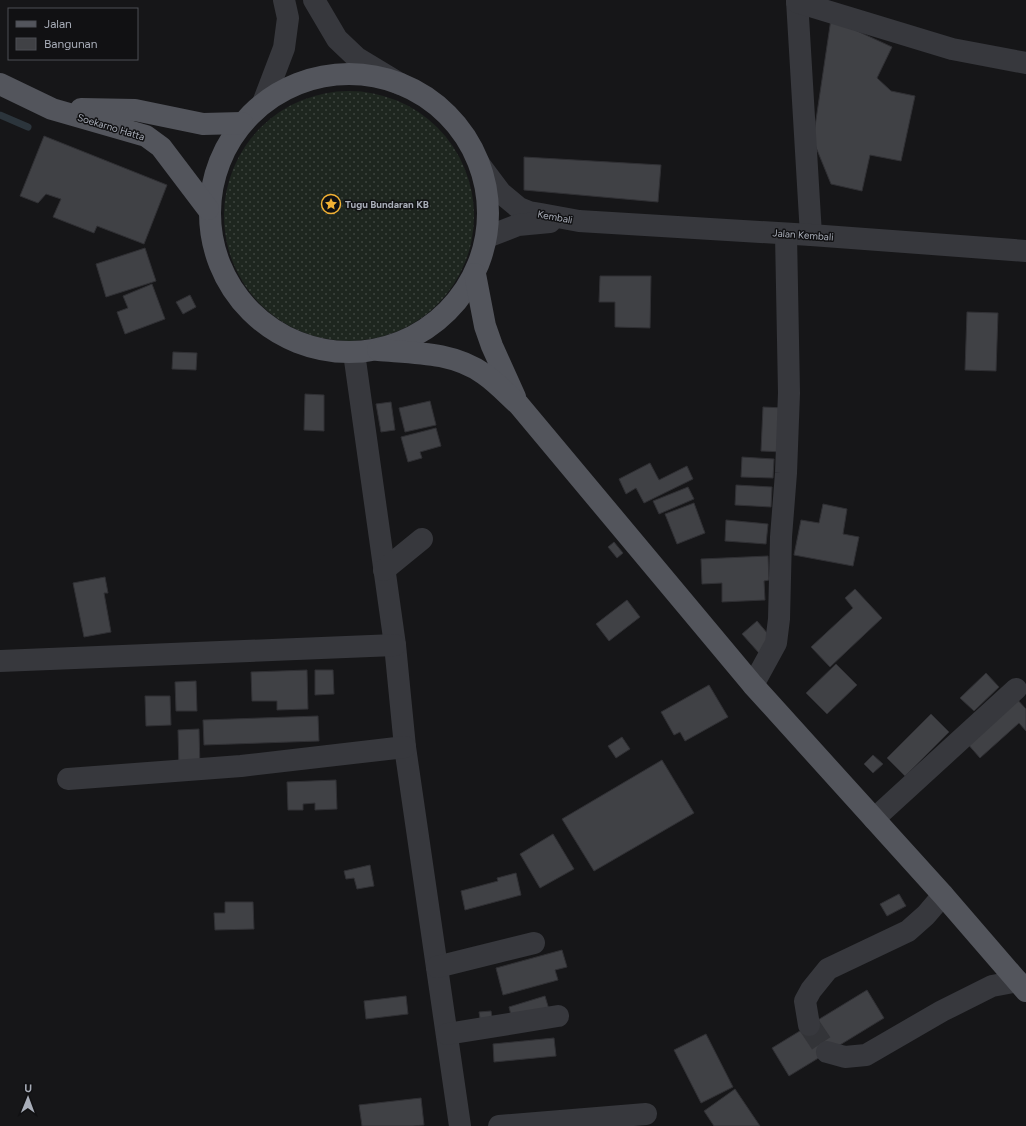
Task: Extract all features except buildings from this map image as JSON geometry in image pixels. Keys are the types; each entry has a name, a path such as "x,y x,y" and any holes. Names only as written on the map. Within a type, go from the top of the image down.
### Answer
{"main road":[{"path":"378,350 408,340 435,323 458,301 475,274 482,256 487,237 488,200 480,165 461,131 434,103 400,84 365,75 329,75 294,85 263,103 242,123 224,149 213,178 208,209 214,254 235,295 267,327 308,347 354,353 378,350 434,354 459,361 484,374 519,405 753,686 874,819 1022,986"},
{"name":"Soekarno Hatta","path":"0,84 52,109 146,136 161,147 208,209"},
{"name":"Soekarno Hatta","path":"52,109 135,110 203,124 242,123"},
{"path":"475,274 490,340 519,405"}],"street":[{"path":"263,103 284,48 288,18 284,0"},
{"path":"314,0 337,39 356,58 400,84"},
{"path":"811,236 797,1 952,49 1026,63"},
{"name":"Kembali","path":"480,165 501,193 519,208 541,214 579,221"},
{"name":"Jalan Kembali","path":"579,221 1026,251"},
{"name":"Kembali","path":"487,237 524,224 579,221"},
{"path":"753,686 776,643 779,619 781,537 786,472 789,393 786,234"},
{"path":"354,353 395,645 405,747 460,1126"},
{"path":"384,570 422,539"},
{"path":"0,661 395,645"},
{"path":"874,819 1016,689"},
{"path":"68,779 241,766 405,747"},
{"path":"809,1025 805,1001 811,990 828,969 908,931 926,915 943,896"},
{"path":"437,967 534,943"},
{"path":"827,1052 845,1057 866,1055 942,1011 992,986 1022,986"},
{"path":"447,1034 558,1016"},
{"path":"499,1126 646,1114"}],"shaded area":[{"path":"349,91 385,97 408,106 428,119 446,137 464,168 471,192 474,216 468,252 459,275 446,295 428,313 397,331 373,338 349,341 313,335 290,326 270,313 252,295 234,264 227,240 224,216 230,180 239,157 252,137 270,119 301,101 325,94"}],"waterway":[{"path":"0,115 28,127"}],"tunnel":[{"path":"809,1025 827,1052"}],"place":[{"name":"Tugu Bundaran KB","path":"331,204"}]}
